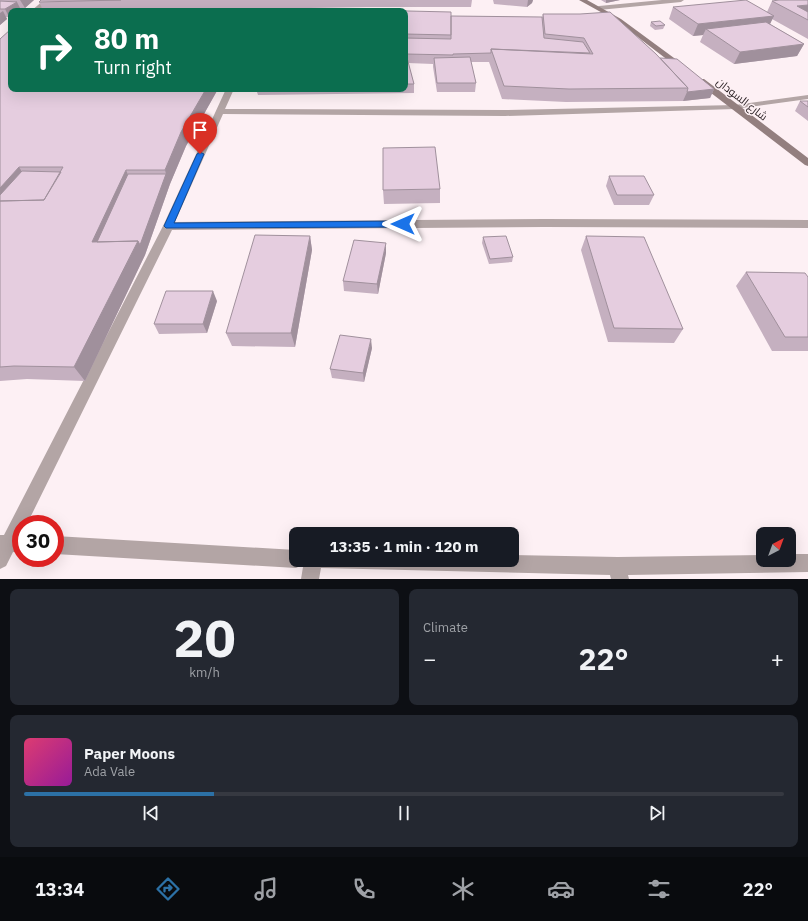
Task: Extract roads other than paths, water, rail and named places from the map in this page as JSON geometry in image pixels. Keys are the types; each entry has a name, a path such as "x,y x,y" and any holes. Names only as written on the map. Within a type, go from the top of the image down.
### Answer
{"main road":[{"name":"شارع السودان","path":"582,0 619,20 808,163"}],"street":[{"path":"38,8 48,0"},
{"path":"599,8 681,0"},
{"path":"603,20 619,20"},
{"path":"0,560 10,543 168,226 228,92"},
{"path":"219,111 505,113 735,107 808,97"},
{"path":"168,226 544,223 808,224"},
{"path":"64,546 289,559"},
{"path":"495,567 619,572 808,563"},
{"path":"310,579 312,567"}]}
